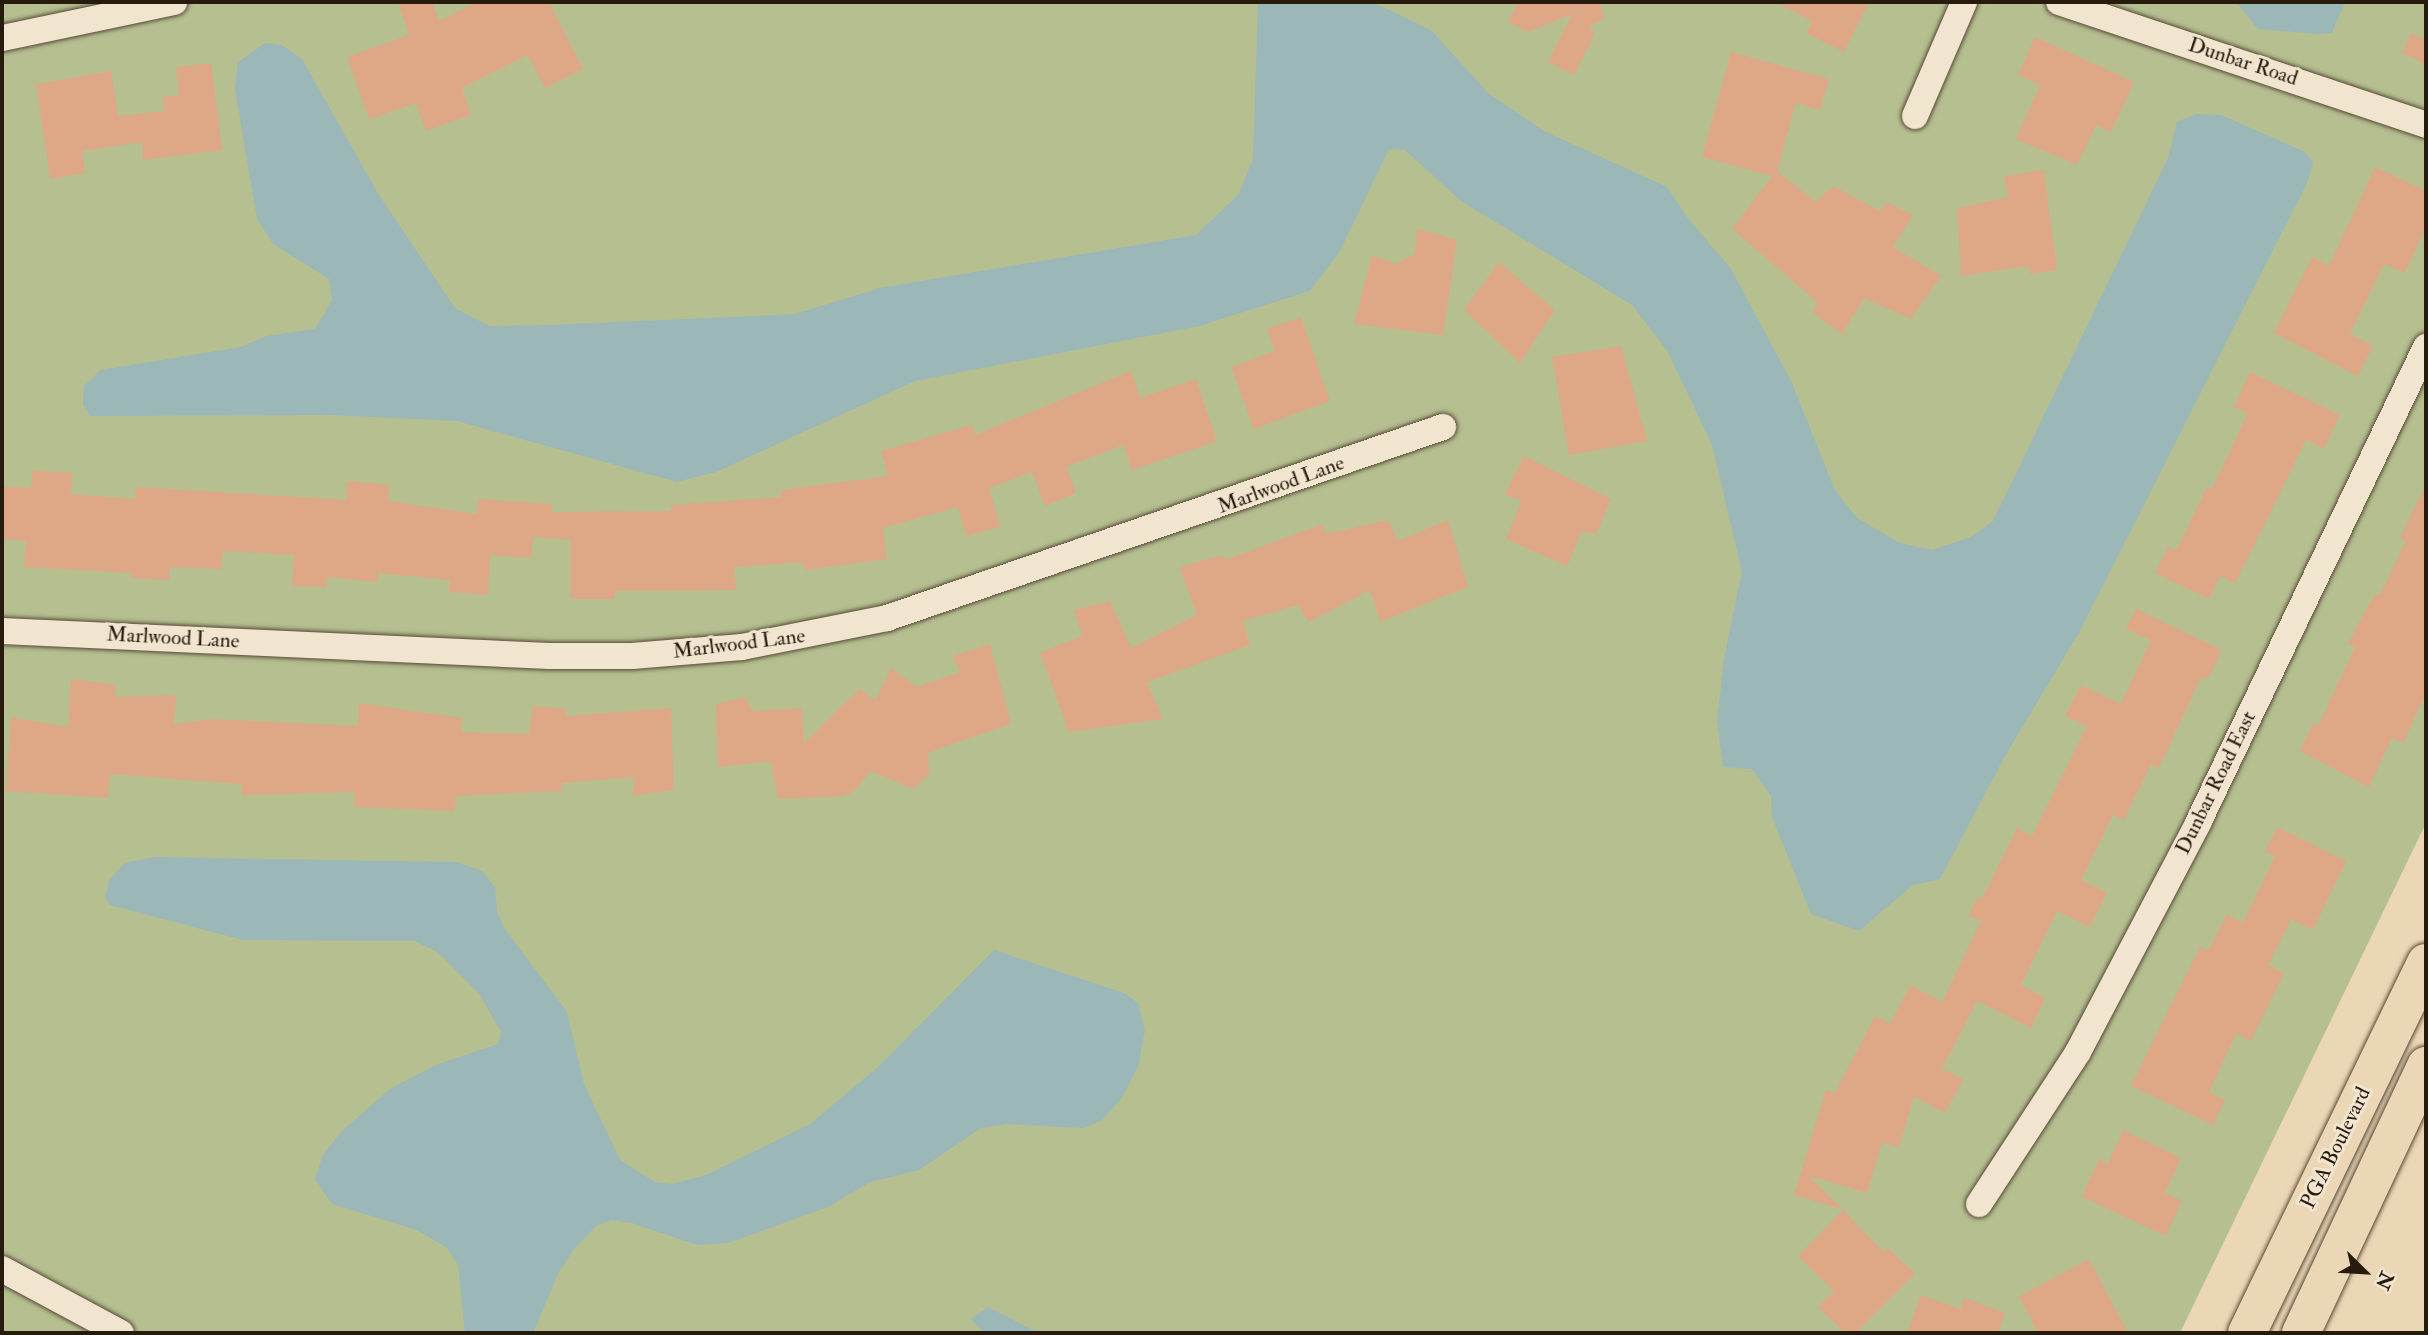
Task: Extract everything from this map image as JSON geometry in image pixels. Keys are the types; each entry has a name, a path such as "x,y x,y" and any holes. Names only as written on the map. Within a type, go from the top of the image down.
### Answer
{"main road":[{"name":"PGA Boulevard","path":"2247,1333 2426,963"},
{"path":"2301,1333 2426,1066"}],"street":[{"path":"2,38 174,2"},
{"path":"1915,116 1964,2"},
{"name":"Dunbar Road","path":"2059,2 2426,125"},
{"name":"Dunbar Road East","path":"1979,1204 2078,1052 2110,992 2204,810 2426,347"},
{"name":"Marlwood Lane","path":"2,631 549,656 632,656 742,647 887,618 1128,539 1443,427"},
{"path":"2,1269 121,1333"}],"green space":[{"path":"2,2 2426,2 2426,823 2180,1333 2,1333"}],"water":[{"path":"1372,2 1431,30 1488,93 1544,131 1667,187 1687,217 1731,269 1791,381 1835,490 1857,518 1900,543 1932,550 1971,537 1993,521 2168,158 2177,122 2196,114 2221,115 2305,152 2313,162 2308,181 2081,629 2005,756 1940,879 1913,885 1859,931 1811,914 1772,817 1771,796 1752,769 1723,767 1717,721 1724,658 1742,572 1712,445 1668,352 1632,305 1461,201 1405,150 1389,149 1340,251 1310,291 1199,326 915,381 716,472 677,482 457,421 329,415 90,416 83,405 84,386 101,370 241,347 266,336 315,329 332,300 329,279 273,244 257,219 235,89 238,62 265,43 282,45 302,59 377,192 455,308 489,326 548,325 795,314 880,288 1196,235 1239,194 1253,158 1258,3"},
{"path":"2236,2 2345,2 2332,33 2318,34 2258,29"},
{"path":"155,857 456,862 482,871 495,887 497,911 504,928 567,1012 584,1084 620,1160 655,1182 672,1184 706,1175 810,1124 878,1067 994,950 1124,993 1138,1003 1145,1030 1138,1067 1121,1099 1101,1121 1083,1128 1008,1124 981,1128 919,1170 870,1182 828,1207 728,1243 697,1245 632,1223 612,1220 597,1225 574,1249 558,1274 533,1333 465,1333 458,1265 447,1248 417,1230 332,1204 315,1179 323,1155 341,1132 390,1089 436,1065 498,1044 501,1032 480,995 439,953 415,941 243,940 110,905 105,897 110,879 125,863"},
{"path":"988,1307 1039,1333 984,1333 971,1319"}],"building":[{"path":"398,2 432,2 439,21 477,2 549,2 583,69 545,88 528,55 462,88 471,115 426,131 416,103 369,119 347,57 409,35"},
{"path":"1518,2 1600,2 1604,19 1590,25 1594,35 1574,75 1548,62 1572,14 1528,32 1508,22"},
{"path":"1775,2 1869,2 1844,52 1806,33 1812,21"},
{"path":"2411,33 2426,40 2426,64 2402,53"},
{"path":"2035,37 2134,82 2111,132 2096,125 2077,165 2016,139 2040,85 2018,75"},
{"path":"1731,52 1829,79 1820,110 1796,103 1777,171 1816,202 1833,186 1880,211 1886,202 1913,215 1893,247 1941,276 1911,319 1864,298 1842,334 1812,312 1818,303 1732,229 1772,176 1702,157"},
{"path":"211,63 222,150 143,160 142,142 82,151 85,173 50,179 36,84 111,71 118,116 164,111 163,97 179,95 176,67"},
{"path":"2375,167 2426,191 2426,227 2405,273 2384,264 2350,334 2373,346 2358,376 2274,333 2312,257 2329,266"},
{"path":"2044,170 2057,270 2030,274 2028,266 1961,276 1957,208 2008,197 2004,176"},
{"path":"1417,229 1457,240 1443,335 1354,324 1372,255 1395,264 1415,254"},
{"path":"1499,262 1555,310 1520,363 1464,310"},
{"path":"1301,317 1330,401 1254,429 1231,367 1275,351 1267,329"},
{"path":"1621,346 1647,441 1569,455 1552,357"},
{"path":"1131,371 1140,398 1196,379 1217,441 1132,470 1123,445 1066,467 1076,493 1045,506 1032,472 989,488 1000,527 966,536 958,507 883,528 887,559 804,570 803,562 734,567 736,590 615,591 615,599 571,599 571,540 533,537 531,558 490,555 488,595 449,592 450,580 378,573 377,582 327,577 326,587 292,586 294,555 223,551 221,569 170,567 169,580 130,578 131,573 24,567 26,541 2,539 2,486 31,488 32,470 72,473 71,494 135,499 136,487 346,500 348,481 389,485 388,501 477,514 478,499 552,504 551,512 671,511 671,505 781,497 781,490 888,476 881,451 972,425 975,435"},
{"path":"2250,372 2340,415 2324,449 2306,440 2235,583 2220,576 2209,599 2155,573 2168,547 2176,551 2207,487 2212,489 2248,413 2234,407"},
{"path":"1524,456 1611,499 1596,534 1582,531 1567,566 1506,539 1521,501 1505,494"},
{"path":"2426,484 2426,693 2403,743 2392,738 2369,787 2300,751 2313,723 2318,726 2355,647 2348,644 2363,614 2376,593 2380,595 2406,541 2400,538"},
{"path":"1388,520 1398,541 1448,520 1468,587 1380,622 1370,590 1309,622 1297,605 1243,621 1250,645 1147,682 1163,719 1069,732 1040,653 1082,636 1074,610 1110,601 1131,648 1197,615 1179,567 1224,555 1225,560 1323,524 1326,534"},
{"path":"2136,609 2222,650 2208,679 2201,677 2159,768 2151,764 2124,820 2113,815 2081,880 2107,893 2090,927 2057,911 2021,985 2045,998 2031,1028 1977,1001 1942,1069 1963,1079 1945,1113 1914,1097 1899,1147 1882,1142 1867,1193 1809,1176 1842,1209 1794,1195 1826,1090 1835,1093 1875,1016 1890,1024 1910,985 1942,1002 1981,921 1969,915 1978,897 1982,899 2017,828 2032,836 2087,726 2065,716 2081,685 2121,704 2151,640 2126,629"},
{"path":"990,644 1011,724 927,753 930,773 913,789 871,771 853,792 843,796 778,799 771,761 718,767 716,704 745,697 753,711 802,708 804,743 859,689 876,700 891,668 917,687 960,672 953,656"},
{"path":"71,679 116,685 115,697 176,695 174,724 214,719 358,726 359,703 462,718 461,732 529,734 533,706 567,709 566,716 671,708 674,790 633,796 634,777 562,783 562,791 456,796 454,811 354,807 355,792 242,795 242,784 110,774 108,798 6,791 11,717 68,727"},
{"path":"2277,827 2346,861 2313,930 2291,919 2268,965 2284,973 2251,1041 2236,1034 2209,1092 2225,1100 2213,1125 2131,1086 2200,947 2208,951 2227,914 2243,923 2275,856 2265,851"},
{"path":"2123,1130 2181,1158 2165,1193 2182,1201 2166,1236 2082,1197 2099,1159 2108,1164"},
{"path":"1843,1210 1884,1252 1888,1248 1915,1274 1856,1333 1845,1333 1818,1307 1834,1291 1798,1256"},
{"path":"2089,1259 2128,1333 2038,1333 2019,1296"},
{"path":"1921,1295 1960,1309 1964,1298 2005,1313 1998,1333 1907,1333"}]}
